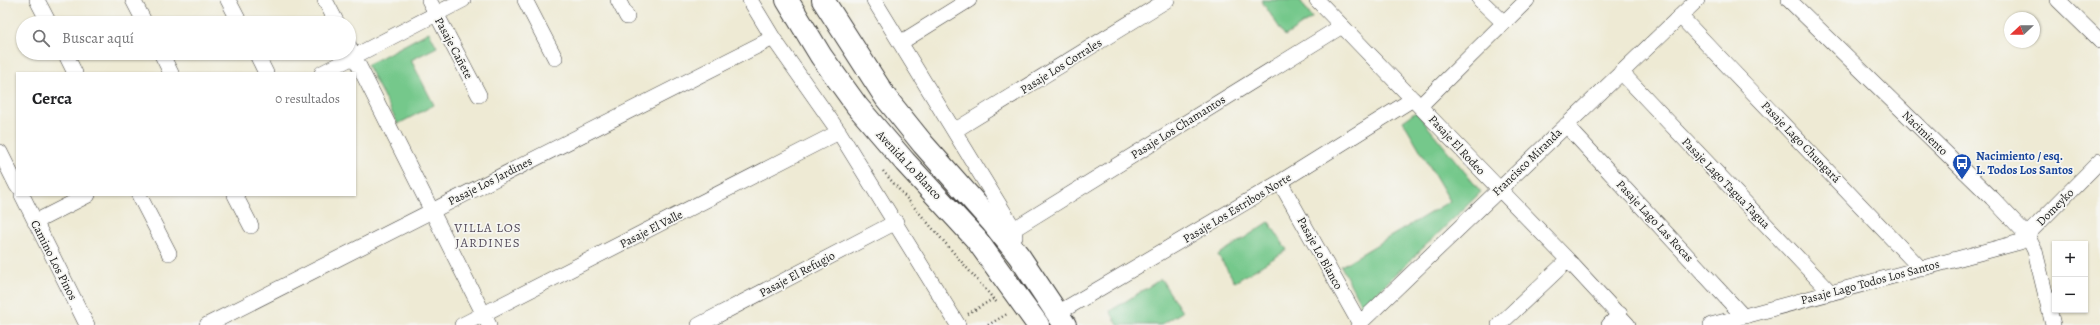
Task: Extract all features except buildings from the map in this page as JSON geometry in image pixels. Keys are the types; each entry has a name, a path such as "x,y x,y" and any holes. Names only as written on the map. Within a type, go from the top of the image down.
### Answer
{"main road":[{"name":"Avenida Lo Blanco","path":"787,0 821,56 858,106 905,162 976,238 1038,325"},
{"name":"Avenida Lo Blanco","path":"822,0 864,65 904,121 992,222 1019,256 1062,319"}],"street":[{"path":"37,0 45,16"},
{"path":"133,0 141,16"},
{"path":"228,0 236,16"},
{"path":"325,0 333,16"},
{"name":"Pasaje Cañete","path":"429,0 479,95"},
{"path":"356,49 436,14 463,0"},
{"path":"525,0 555,58"},
{"path":"618,0 627,17"},
{"path":"750,0 773,38 839,132 896,222 956,323"},
{"name":"Avenida Lo Blanco","path":"874,0 1014,229 1019,256"},
{"path":"900,43 969,0"},
{"name":"Pasaje Los Corrales","path":"954,132 1167,0"},
{"name":"Pasaje El Rodeo","path":"1317,0 1568,260 1619,321"},
{"path":"1480,0 1504,23"},
{"name":"Pasaje Los Estribos Norte","path":"1062,319 1280,182 1417,103 1527,0"},
{"name":"Francisco Miranda","path":"1359,324 1697,0"},
{"name":"Nacimiento","path":"1789,0 1992,198 2026,235 2035,251 2052,325"},
{"path":"2058,0 2100,41"},
{"name":"Pasaje Lago Chungará","path":"1680,16 1921,269"},
{"name":"Pasaje Los Chamantos","path":"1014,229 1342,26"},
{"name":"Pasaje Los Jardines","path":"207,325 773,38"},
{"path":"356,59 487,319"},
{"path":"68,60 74,72"},
{"path":"164,60 170,72"},
{"path":"260,60 266,72"},
{"path":"323,72 340,60"},
{"name":"Pasaje Lago Tagua Tagua","path":"1621,72 1831,293"},
{"name":"Pasaje Lago Las Rocas","path":"1566,125 1743,316"},
{"name":"Pasaje El Valle","path":"462,325 487,319 839,132"},
{"path":"0,152 16,184"},
{"name":"Domeyko","path":"2026,235 2098,167"},
{"name":"Pasaje Lo Blanco","path":"1280,182 1359,324"},
{"name":"Camino Los Pinos","path":"22,196 87,325"},
{"path":"35,222 86,196"},
{"path":"140,196 169,253"},
{"path":"235,196 250,226"},
{"name":"Pasaje El Refugio","path":"698,325 714,322 896,222"},
{"name":"Pasaje Lago Todos Los Santos","path":"1711,325 2020,242 2026,235"},
{"path":"1499,325 1568,260"}],"path":[{"path":"956,323 993,299"},
{"path":"988,325 1007,314"}],"green space":[{"path":"1261,0 1300,0 1312,18 1285,36"},
{"path":"429,32 437,47 411,60 434,105 398,124 367,65"},
{"path":"1416,112 1481,192 1362,307 1341,266 1450,201 1403,121"},
{"path":"1269,222 1287,250 1235,282 1218,255"},
{"path":"1161,279 1182,312 1161,325 1118,325 1110,311"}],"place":[{"name":"Nacimiento / esq. L. Todos Los Santos","path":"1962,180"}],"district":[{"name":"VILLA LOS JARDINES","path":"488,234"}]}
